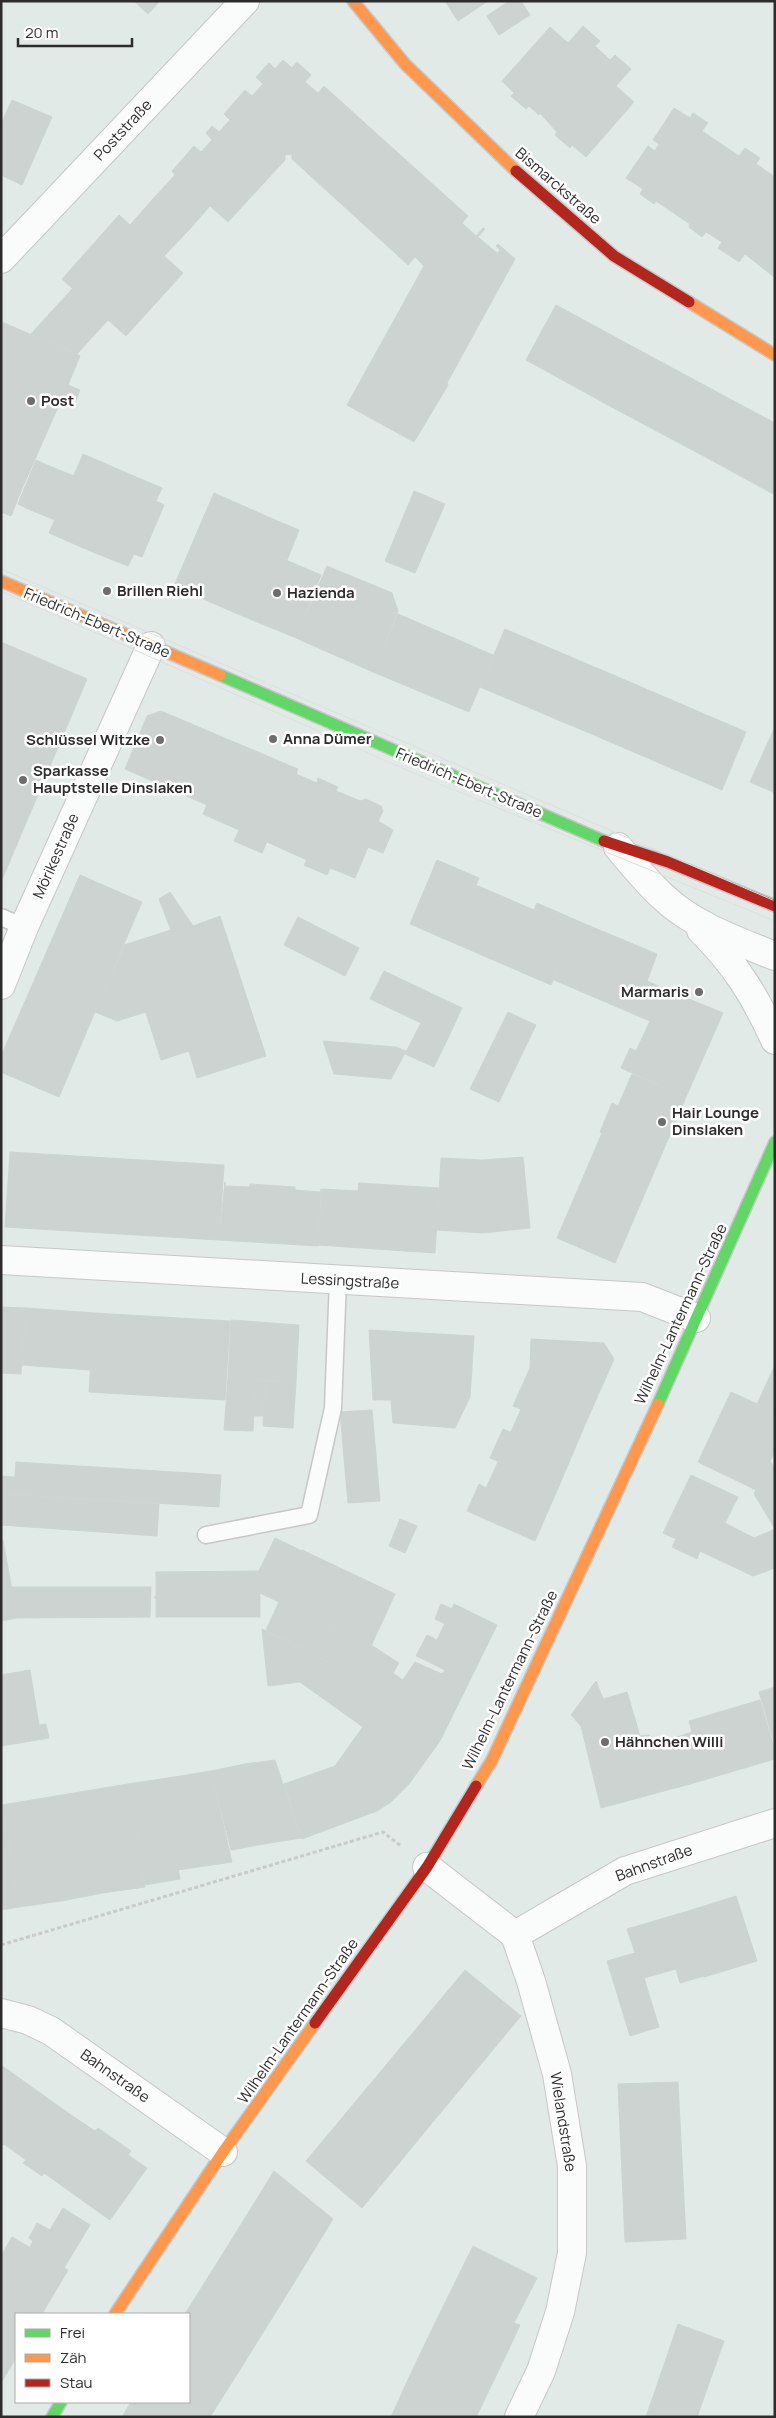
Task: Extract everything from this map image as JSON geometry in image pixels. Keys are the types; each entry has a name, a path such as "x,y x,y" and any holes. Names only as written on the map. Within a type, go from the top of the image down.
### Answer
{"street":[{"name":"Poststraße","path":"1,259 245,1"},
{"name":"Bismarckstraße","path":"353,1 405,64 508,164 614,256 775,355"},
{"name":"Friedrich-Ebert-Straße","path":"1,581 618,847 668,862 775,906"},
{"name":"Mörikestraße","path":"1,984 13,922 150,646"},
{"path":"618,847 640,874 663,897 686,915 726,955 756,1000 775,1040"},
{"path":"686,915 747,945 775,956"},
{"name":"Wilhelm-Lantermann-Straße","path":"116,2313 223,2152 427,1866 492,1760 775,1142"},
{"name":"Lessingstraße","path":"1,1260 642,1297 696,1318"},
{"name":"Bahnstraße","path":"515,1935 625,1871 775,1824"},
{"path":"427,1866 515,1935"},
{"name":"Wielandstraße","path":"515,1935 531,1981 557,2074 572,2166 572,2253 560,2312 541,2371 519,2417"},
{"name":"Bahnstraße","path":"1,2013 28,2020 51,2031 223,2152"},
{"path":"52,2417 60,2403"}],"lane":[{"path":"206,1535 309,1515 334,1408 338,1280"}],"path":[{"path":"1,1945 382,1832 427,1866"}],"building":[{"path":"134,1 160,1 148,14"},
{"path":"445,1 488,1 458,21"},
{"path":"509,1 521,1 530,15 499,35 487,16"},
{"path":"583,26 600,41 595,46 610,60 615,55 631,69 616,86 634,102 586,157 572,145 570,148 555,135 557,132 540,113 539,115 529,106 526,109 511,96 514,93 502,81 550,27 568,43"},
{"path":"283,60 292,68 284,77 275,69"},
{"path":"297,62 311,75 305,82 318,93 324,86 367,125 316,181 292,159 292,154 285,155 285,160 263,184 206,133 212,126 219,132 230,120 224,114 245,90 252,96 263,84 256,77 269,63 284,77"},
{"path":"12,100 52,117 22,185 1,175 1,124"},
{"path":"674,108 690,118 693,113 708,123 702,131 739,156 745,148 760,158 756,164 775,177 774,277 745,254 739,262 718,248 722,242 706,232 702,237 689,227 690,224 656,201 654,204 640,194 643,189 626,178 648,146 655,151 659,144 653,140"},
{"path":"367,125 458,207 406,263 316,181"},
{"path":"206,133 263,184 228,222 210,206 188,231 153,199 175,175 172,171 194,146 201,152 212,140"},
{"path":"153,199 188,231 164,256 183,273 126,336 62,279 119,215 130,225"},
{"path":"458,207 468,216 462,223 476,236 483,228 485,229 478,237 497,253 500,250 496,246 498,244 515,259 470,341 403,304 424,266 415,257 408,265 406,263"},
{"path":"73,288 108,320 77,354 31,334"},
{"path":"403,304 470,341 447,383 448,385 414,442 347,405"},
{"path":"556,305 650,356 619,411 526,360"},
{"name":"Post","path":"2,322 80,356 68,385 80,390 75,403 62,398 24,484 1,474"},
{"path":"650,356 743,406 713,461 619,411"},
{"path":"743,406 775,423 775,495 713,461"},
{"path":"83,454 129,474 95,553 49,533"},
{"path":"36,460 47,465 28,509 18,504"},
{"path":"47,465 74,476 55,520 28,509"},
{"path":"1,474 24,484 11,516 1,512"},
{"path":"129,474 162,488 156,501 164,505 142,557 134,554 128,566 95,553"},
{"path":"414,491 445,504 415,573 385,561"},
{"path":"214,493 273,519 260,549 201,523"},
{"path":"273,519 299,530 287,560 260,549"},
{"path":"201,523 260,549 233,612 174,586"},
{"name":"Hazienda","path":"260,549 321,575 296,638 233,612"},
{"path":"327,566 392,593 398,611 373,672 296,638"},
{"path":"398,614 493,655 469,712 373,672"},
{"path":"505,629 625,680 601,738 480,687"},
{"name":"Sparkasse Hauptstelle Dinslaken","path":"1,642 87,679 1,882"},
{"path":"625,680 746,732 722,790 601,738"},
{"path":"161,711 234,742 207,805 125,769 147,716"},
{"path":"775,727 775,793 750,782"},
{"path":"234,742 298,769 262,853 234,841 239,830 203,814"},
{"path":"296,774 317,783 318,778 338,787 336,791 360,801 366,799 381,806 383,811 378,821 393,830 383,853 368,847 355,878 330,868 327,875 304,865 307,860 267,842"},
{"path":"437,860 479,878 476,885 534,910 537,903 578,921 551,985 410,924"},
{"path":"80,875 142,902 86,1033 23,1006"},
{"path":"170,892 193,926 220,916 266,1056 197,1078 189,1051 161,1060 126,950 123,949 124,945 171,930 159,899"},
{"path":"298,917 359,948 345,976 284,945"},
{"path":"578,921 657,954 647,981 665,989 650,1021 554,980"},
{"path":"123,949 126,950 146,1012 117,1021 95,1012"},
{"path":"384,971 462,1008 449,1036 370,999"},
{"path":"665,989 723,1013 686,1097 621,1068 630,1048 636,1051"},
{"path":"23,1006 86,1033 59,1097 1,1072 1,1056"},
{"path":"508,1012 536,1025 499,1102 470,1089"},
{"path":"421,1023 449,1036 434,1067 405,1054"},
{"path":"323,1041 396,1047 406,1051 391,1079 334,1074"},
{"path":"632,1074 686,1097 660,1158 600,1132 612,1103 618,1106"},
{"path":"602,1133 660,1158 615,1263 557,1238"},
{"path":"10,1152 224,1165 219,1240 5,1227"},
{"path":"523,1157 530,1228 483,1233 437,1230 441,1158 482,1160"},
{"path":"225,1182 225,1186 250,1187 250,1184 295,1187 295,1190 320,1192 321,1189 318,1246 219,1240"},
{"path":"359,1183 439,1188 435,1253 318,1245 322,1189 358,1191"},
{"path":"1,1307 26,1308 21,1374 1,1373"},
{"path":"26,1308 94,1313 90,1370 22,1365"},
{"path":"94,1313 230,1321 225,1400 89,1392"},
{"path":"231,1320 299,1325 296,1382 228,1378"},
{"path":"369,1330 474,1336 470,1397 455,1428 393,1423 391,1400 373,1400"},
{"path":"531,1339 604,1343 614,1359 584,1427 527,1403 521,1409 513,1406 530,1368"},
{"path":"775,1365 775,1412 757,1404"},
{"path":"228,1378 256,1380 253,1431 224,1430"},
{"path":"256,1380 265,1381 263,1416 254,1416"},
{"path":"265,1381 296,1382 293,1428 263,1426"},
{"path":"731,1392 775,1412 775,1451 756,1490 698,1462"},
{"path":"527,1403 584,1427 559,1486 490,1458 503,1429 511,1432 521,1409"},
{"path":"372,1410 380,1501 348,1503 340,1412"},
{"path":"499,1460 559,1486 535,1541 467,1511 479,1484 486,1488"},
{"path":"770,1461 775,1468 775,1529 754,1494"},
{"path":"16,1462 221,1475 219,1507 27,1495 27,1478 15,1477"},
{"path":"691,1475 738,1497 725,1523 754,1538 775,1529 775,1568 753,1576 700,1551 697,1559 672,1547 676,1539 663,1533"},
{"path":"1,1476 15,1477 14,1494 1,1494"},
{"path":"15,1477 27,1478 27,1495 14,1494"},
{"path":"1,1494 159,1504 157,1536 1,1525"},
{"path":"400,1519 417,1526 405,1553 389,1546"},
{"path":"275,1538 302,1551 279,1602 260,1593 259,1571"},
{"path":"1,1540 3,1540 17,1618 1,1621"},
{"path":"302,1550 395,1594 371,1646 279,1602"},
{"path":"260,1571 260,1617 156,1617 156,1599 154,1597 156,1597 156,1572"},
{"path":"11,1587 151,1587 150,1617 17,1618"},
{"path":"279,1602 334,1629 321,1657 266,1630"},
{"path":"441,1604 452,1609 445,1624 435,1619"},
{"path":"454,1604 497,1625 469,1682 427,1661"},
{"path":"262,1629 318,1656 300,1682 268,1686"},
{"path":"334,1629 371,1645 399,1663 393,1673 366,1655 350,1678 321,1657"},
{"path":"427,1635 437,1640 427,1661 416,1656"},
{"path":"366,1655 403,1680 415,1662 442,1674 445,1670 469,1682 440,1741 350,1678"},
{"path":"318,1656 382,1700 363,1727 300,1682"},
{"path":"30,1670 39,1725 46,1724 49,1738 1,1746 1,1675"},
{"path":"596,1681 603,1699 627,1692 640,1736 649,1735 651,1744 677,1737 690,1784 601,1808 581,1726 571,1715"},
{"path":"775,1687 775,1746 759,1692"},
{"path":"382,1700 440,1741 409,1784 391,1802 377,1811 335,1766"},
{"path":"760,1700 775,1751 775,1759 690,1784 677,1737 692,1732 689,1721"},
{"path":"275,1760 301,1838 264,1844 245,1764"},
{"path":"245,1764 264,1844 231,1850 211,1771"},
{"path":"335,1766 377,1811 302,1839 284,1784"},
{"path":"211,1771 232,1862 205,1866 187,1775"},
{"path":"187,1775 205,1866 178,1870 161,1779"},
{"path":"161,1779 180,1879 145,1885 128,1784"},
{"path":"128,1784 145,1887 103,1893 86,1791"},
{"path":"86,1791 103,1893 61,1901 44,1798"},
{"path":"44,1798 61,1901 19,1907 2,1805"},
{"path":"1,1805 19,1907 1,1910"},
{"path":"736,1896 757,1961 704,1977 685,1912"},
{"path":"685,1912 704,1976 680,1983 676,1969 644,1978 659,2027 630,2036 607,1961 635,1953 627,1929"},
{"path":"465,1970 521,2016 437,2117 381,2071"},
{"path":"1,2065 71,2115 32,2169 23,2163 26,2160 4,2144 1,2147"},
{"path":"381,2071 437,2117 362,2208 306,2161"},
{"path":"678,2082 686,2239 625,2242 618,2084"},
{"path":"71,2115 95,2131 98,2128 131,2151 128,2155 147,2168 110,2220 44,2173 42,2176 32,2169"},
{"path":"274,2171 333,2219 292,2286 232,2239"},
{"path":"63,2208 90,2225 64,2268 37,2252"},
{"path":"37,2223 50,2230 37,2252 30,2247 33,2241 29,2238"},
{"path":"12,2237 68,2270 43,2313 15,2313 15,2357 1,2350 1,2256"},
{"path":"232,2239 292,2286 251,2352 190,2306"},
{"path":"473,2246 537,2278 514,2323 520,2325 507,2353 437,2319"},
{"path":"190,2306 251,2352 210,2417 207,2417 187,2403 190,2403 190,2313 186,2313"},
{"path":"437,2319 507,2353 481,2407 411,2373"},
{"path":"678,2324 724,2341 697,2417 646,2417"},
{"path":"1,2350 15,2357 15,2360 1,2383"},
{"path":"411,2373 481,2407 476,2417 391,2417"},
{"path":"130,2403 187,2403 207,2417 122,2417"}],"tram line":[{"path":"1,569 775,901"},
{"path":"1,591 425,778 775,921"}],"traffic: fast":[{"path":"220,675 604,841"},
{"path":"658,1404 775,1142"},
{"path":"52,2417 60,2403"}],"traffic: slow":[{"path":"353,1 405,64 516,171"},
{"path":"689,302 775,355"},
{"path":"1,581 220,675"},
{"path":"476,1786 492,1760 658,1404"},
{"path":"116,2313 223,2152 315,2023"}],"traffic: jam":[{"path":"516,171 614,256 689,302"},
{"path":"604,841 668,862 775,906"},
{"path":"315,2023 427,1867 476,1786"}],"place":[{"name":"Post","path":"31,401"},
{"name":"Brillen Riehl","path":"107,591"},
{"name":"Hazienda","path":"277,593"},
{"name":"Anna Dümer","path":"273,739"},
{"name":"Schlüssel Witzke","path":"160,740"},
{"name":"Sparkasse Hauptstelle Dinslaken","path":"23,780"},
{"name":"Marmaris","path":"699,992"},
{"name":"Hair Lounge Dinslaken","path":"662,1122"},
{"name":"Hähnchen Willi","path":"605,1742"}]}
